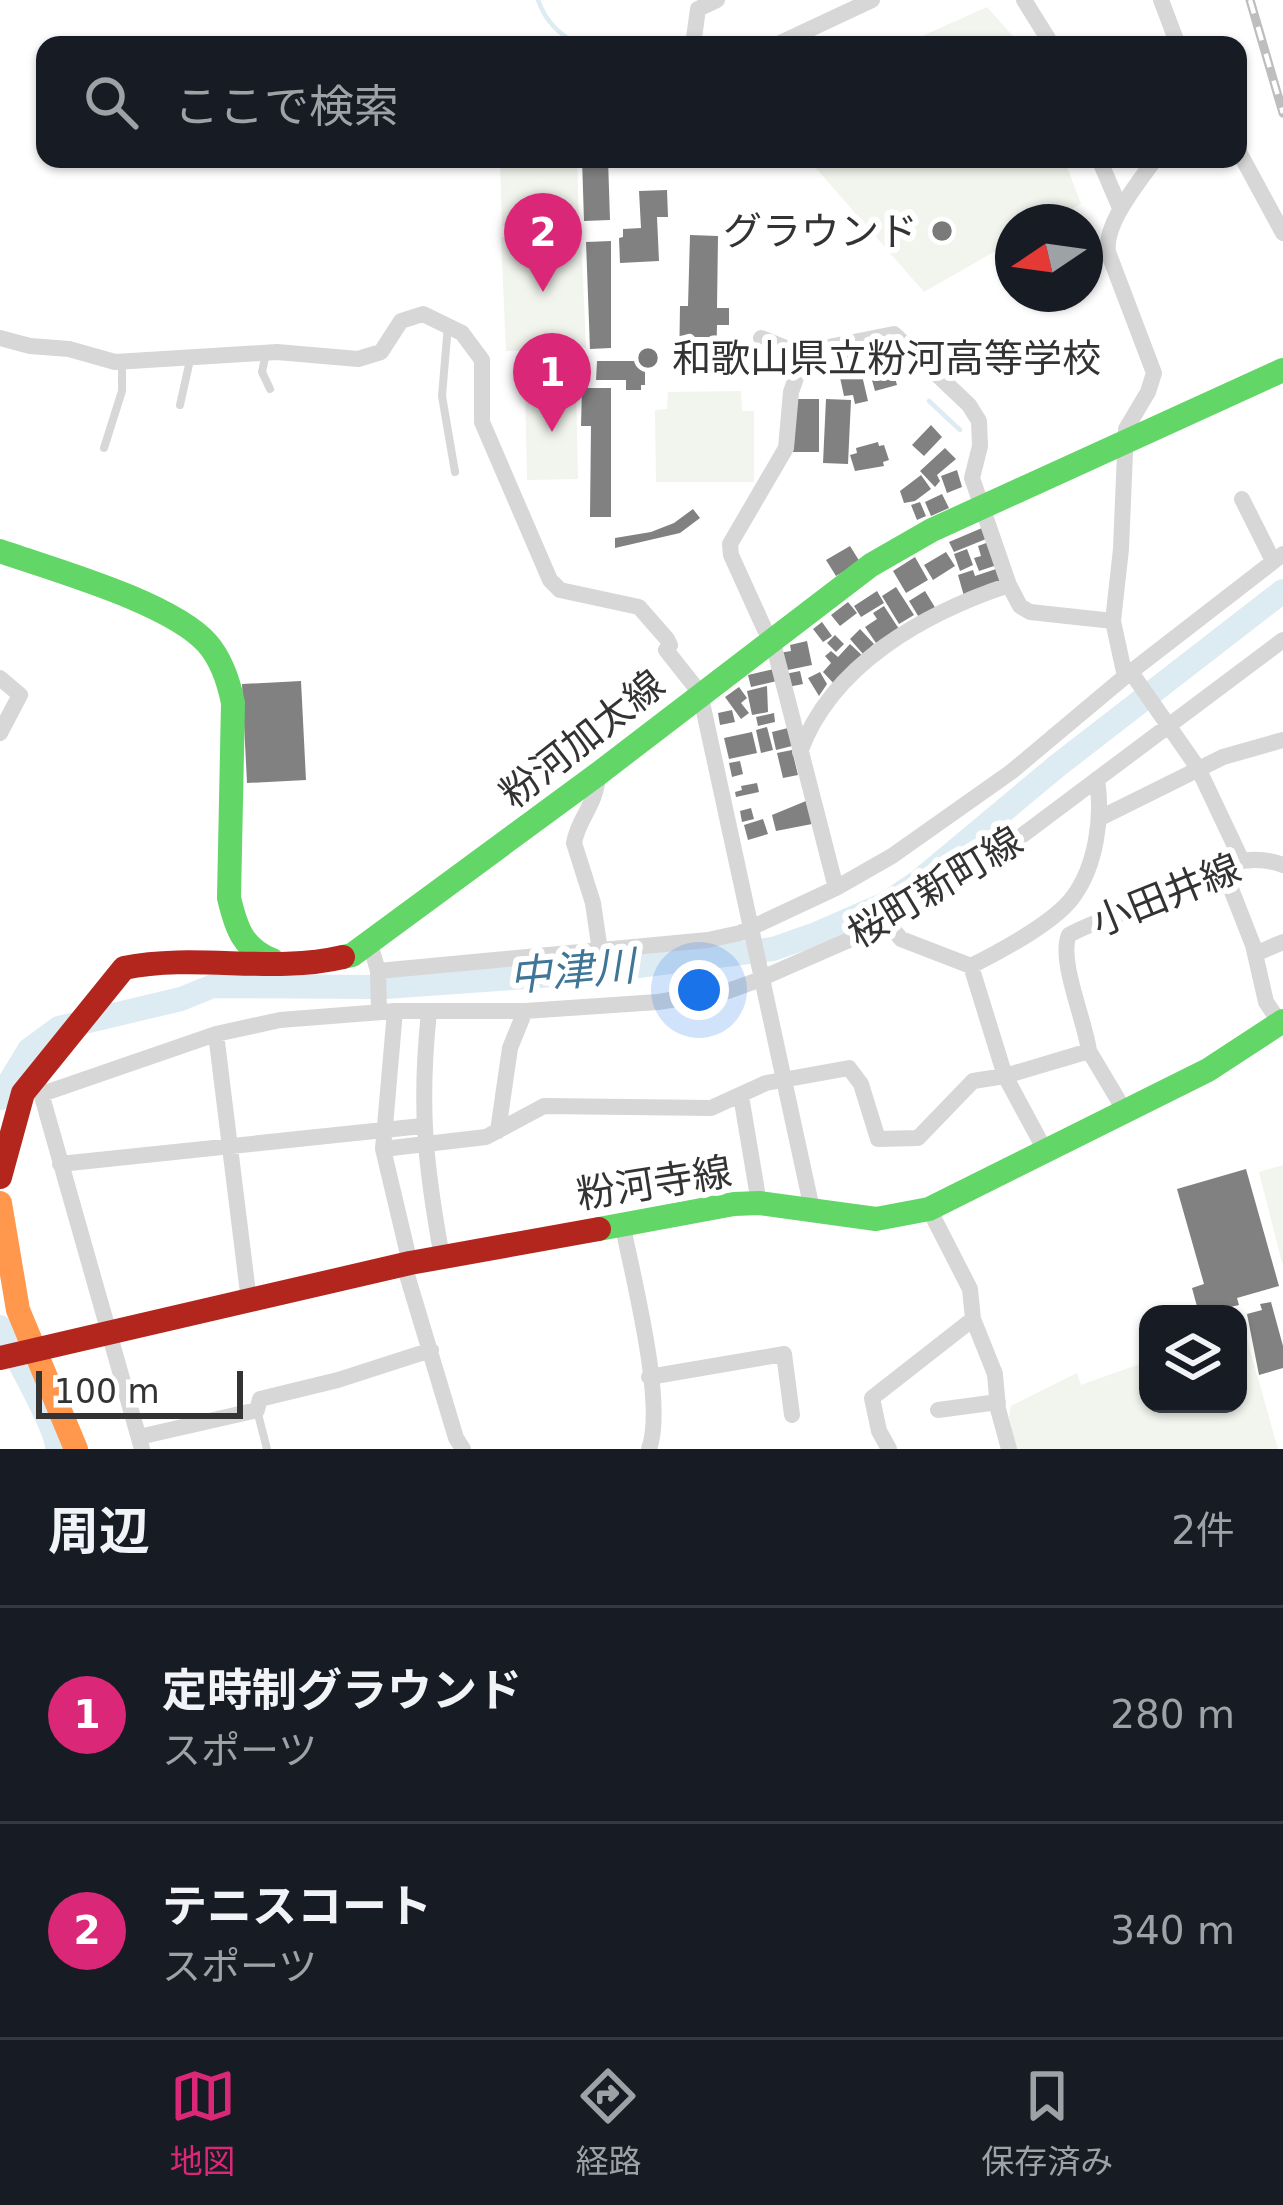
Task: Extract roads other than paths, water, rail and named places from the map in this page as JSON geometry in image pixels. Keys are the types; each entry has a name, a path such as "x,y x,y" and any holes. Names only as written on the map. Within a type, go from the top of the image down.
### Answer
{"main road":[{"name":"粉河加太線","path":"0,1177 18,1109 115,975 140,964 338,959 370,944 598,774 768,634 871,565 982,507 1283,370"},
{"path":"0,551 180,621 206,642 233,704 227,858 238,931 250,949 272,960"},
{"path":"207,962 227,928 232,902"},
{"name":"粉河寺線","path":"18,1354 407,1264 622,1222 759,1202 876,1219 929,1209 1208,1070 1281,1022"},
{"path":"0,1203 18,1354 76,1449"}],"street":[{"path":"694,36 698,9 717,0"},
{"path":"795,36 872,0"},
{"path":"1024,0 1046,36"},
{"path":"1161,0 1175,36"},
{"path":"1247,167 1283,233"},
{"path":"1104,168 1120,208"},
{"path":"1149,168 1120,208 1107,237 1108,252 1154,373 1126,429 1113,621 1124,672 1131,674 1198,768 1242,861"},
{"path":"0,338 121,361 266,353 367,358 387,346 401,321 427,314 462,333 484,364 482,422 550,580 560,590 639,607 668,639 666,650 700,693 812,1209"},
{"path":"761,338 798,353 894,334 969,405 979,421 980,446 972,478 1020,606 1030,612 1113,621"},
{"path":"805,352 790,392 786,448 734,535 731,555 768,634 836,888"},
{"path":"378,971 708,940 753,931 836,888 892,856 1011,772 1278,557 1242,499"},
{"path":"800,752 820,710 894,639 954,603 1009,585"},
{"name":"桜町新町線","path":"39,1084 280,1019 384,1008 525,1011 728,991 762,971 888,923 992,858 1283,640"},
{"path":"0,678 20,695 0,733"},
{"path":"1100,818 1223,757 1283,740"},
{"path":"598,774 592,808 574,835 574,843 593,903 600,951"},
{"path":"971,966 1054,914 1078,889 1100,818 1097,779"},
{"name":"小田井線","path":"1126,1113 1089,1051 1065,941 1077,930 1158,899 1222,866 1255,859 1283,865"},
{"path":"1222,866 1255,954 1266,1002 1281,1022"},
{"path":"1054,914 1065,941"},
{"path":"888,923 901,939 971,966"},
{"path":"1255,954 1283,942"},
{"path":"370,944 384,1008 382,1140 407,1264 463,1449"},
{"path":"971,966 1005,1076 1046,1152"},
{"path":"498,1131 510,1048 525,1011"},
{"path":"429,1012 422,1137 442,1257"},
{"path":"216,1034 248,1301"},
{"path":"61,1164 422,1137 471,1141 544,1106 711,1108 754,1087 854,1071 878,1139 905,1141 924,1135 973,1081 1089,1051"},
{"path":"39,1084 140,1443 257,1410 260,1399 338,1380 431,1349"},
{"path":"741,1096 759,1202"},
{"path":"929,1209 970,1289 973,1319 995,1374 1009,1449"},
{"path":"622,1222 649,1376 650,1449"},
{"path":"890,1449 879,1431 872,1398 973,1319"},
{"path":"649,1376 784,1354 792,1415"},
{"path":"938,1411 998,1402"}],"lane":[{"path":"448,325 442,396 455,472"},
{"path":"266,353 262,372 270,389"},
{"path":"180,405 190,356"},
{"path":"104,448 122,391 121,361"},
{"path":"257,1410 267,1449"}],"waterway":[{"path":"538,0 564,36"},
{"path":"929,401 960,430"},
{"name":"中津川","path":"0,1098 29,1050 59,1028 181,999 213,986 385,987 583,973 773,949 816,934 887,903 918,882 1057,766 1283,591"},
{"name":"中津川","path":"0,1327 43,1408 57,1449"}],"railway":[{"path":"1250,0 1283,113"}],"place":[{"name":"グラウンド","path":"942,231"},
{"name":"テニスコート","path":"543,292"},
{"name":"和歌山県立粉河高等学校","path":"648,358"},
{"name":"定時制グラウンド","path":"552,432"}]}
